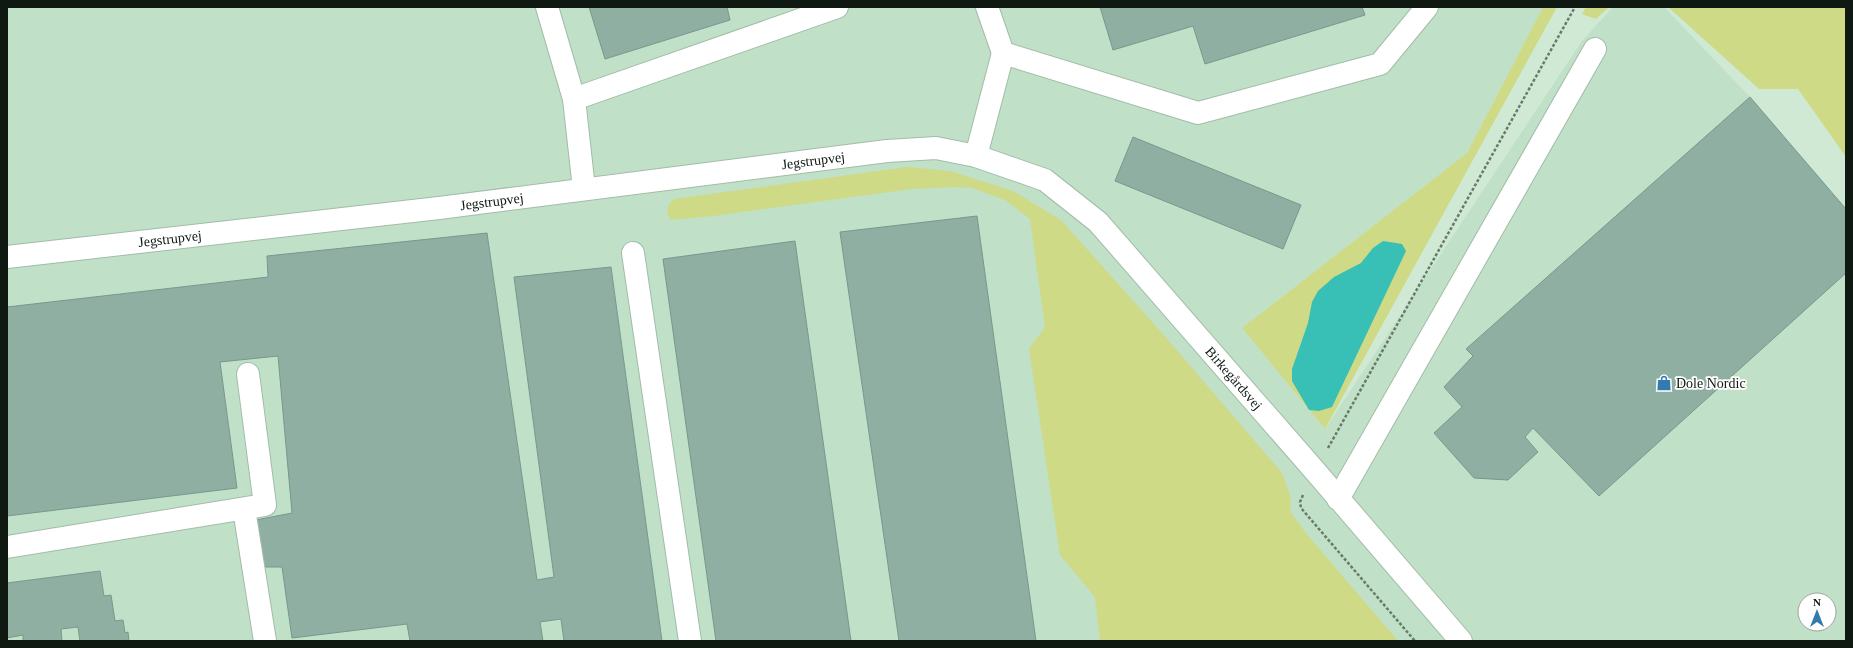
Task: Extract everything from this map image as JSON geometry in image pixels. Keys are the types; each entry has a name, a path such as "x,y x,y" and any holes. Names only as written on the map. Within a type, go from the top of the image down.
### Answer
{"street":[{"path":"547,7 574,99 584,189"},
{"path":"574,99 837,7"},
{"path":"976,156 1003,53 987,7"},
{"path":"1003,53 1198,113 1380,64 1427,7"},
{"path":"1338,499 1595,49"},
{"name":"Jegstrupvej","path":"7,257 439,208 887,151 936,148 976,156"},
{"name":"Birkegårdsvej","path":"976,156 1045,180 1098,222 1461,641"},
{"path":"633,253 690,641"},
{"path":"7,547 265,505 248,374"},
{"path":"244,509 265,641"}],"path":[{"path":"1415,641 1301,508 1300,502 1315,471 1575,7"}],"shaded area":[{"path":"7,7 1543,7 1467,153 1242,328 1325,429 1582,41 1613,7 1664,7 1750,97 1846,209 1846,641 7,641"}],"green space":[{"path":"1543,7 1557,7 1325,429 1242,328 1467,153"},
{"path":"1586,7 1609,7 1596,19 1582,14"},
{"path":"1668,7 1846,7 1846,157 1798,89 1759,89"},
{"path":"907,167 950,171 1013,191 1061,220 1162,333 1282,473 1291,498 1290,511 1305,532 1398,641 1100,641 1095,597 1060,555 1029,349 1045,327 1030,219 1005,200 972,188 956,187 911,189 713,216 671,220 667,213 669,204 674,199"}],"water":[{"path":"1383,241 1402,244 1406,251 1332,407 1319,411 1309,410 1292,381 1292,369 1308,323 1312,302 1318,291 1334,277 1361,263 1373,248"}],"building":[{"path":"589,7 727,7 730,20 605,59"},
{"path":"1100,7 1362,7 1365,15 1205,64 1193,26 1113,50"},
{"path":"1750,97 1846,209 1846,273 1599,496 1533,428 1525,437 1538,452 1508,480 1474,478 1434,433 1462,407 1444,387 1473,356 1466,349"},
{"path":"1133,137 1301,205 1283,249 1115,181"},
{"path":"977,216 1036,641 899,641 840,232"},
{"path":"487,233 537,580 554,577 514,277 611,267 662,641 564,641 561,619 540,622 543,641 410,641 407,624 292,638 282,567 261,567 256,520 292,513 278,356 220,362 237,488 7,516 7,307 268,277 267,256"},
{"path":"795,241 851,641 716,641 663,259"},
{"path":"100,571 104,596 111,595 115,621 123,620 125,633 128,632 129,641 80,641 78,627 61,629 62,641 23,641 23,635 7,638 7,583"}],"place":[{"name":"Dole Nordic","path":"1664,383"}]}
